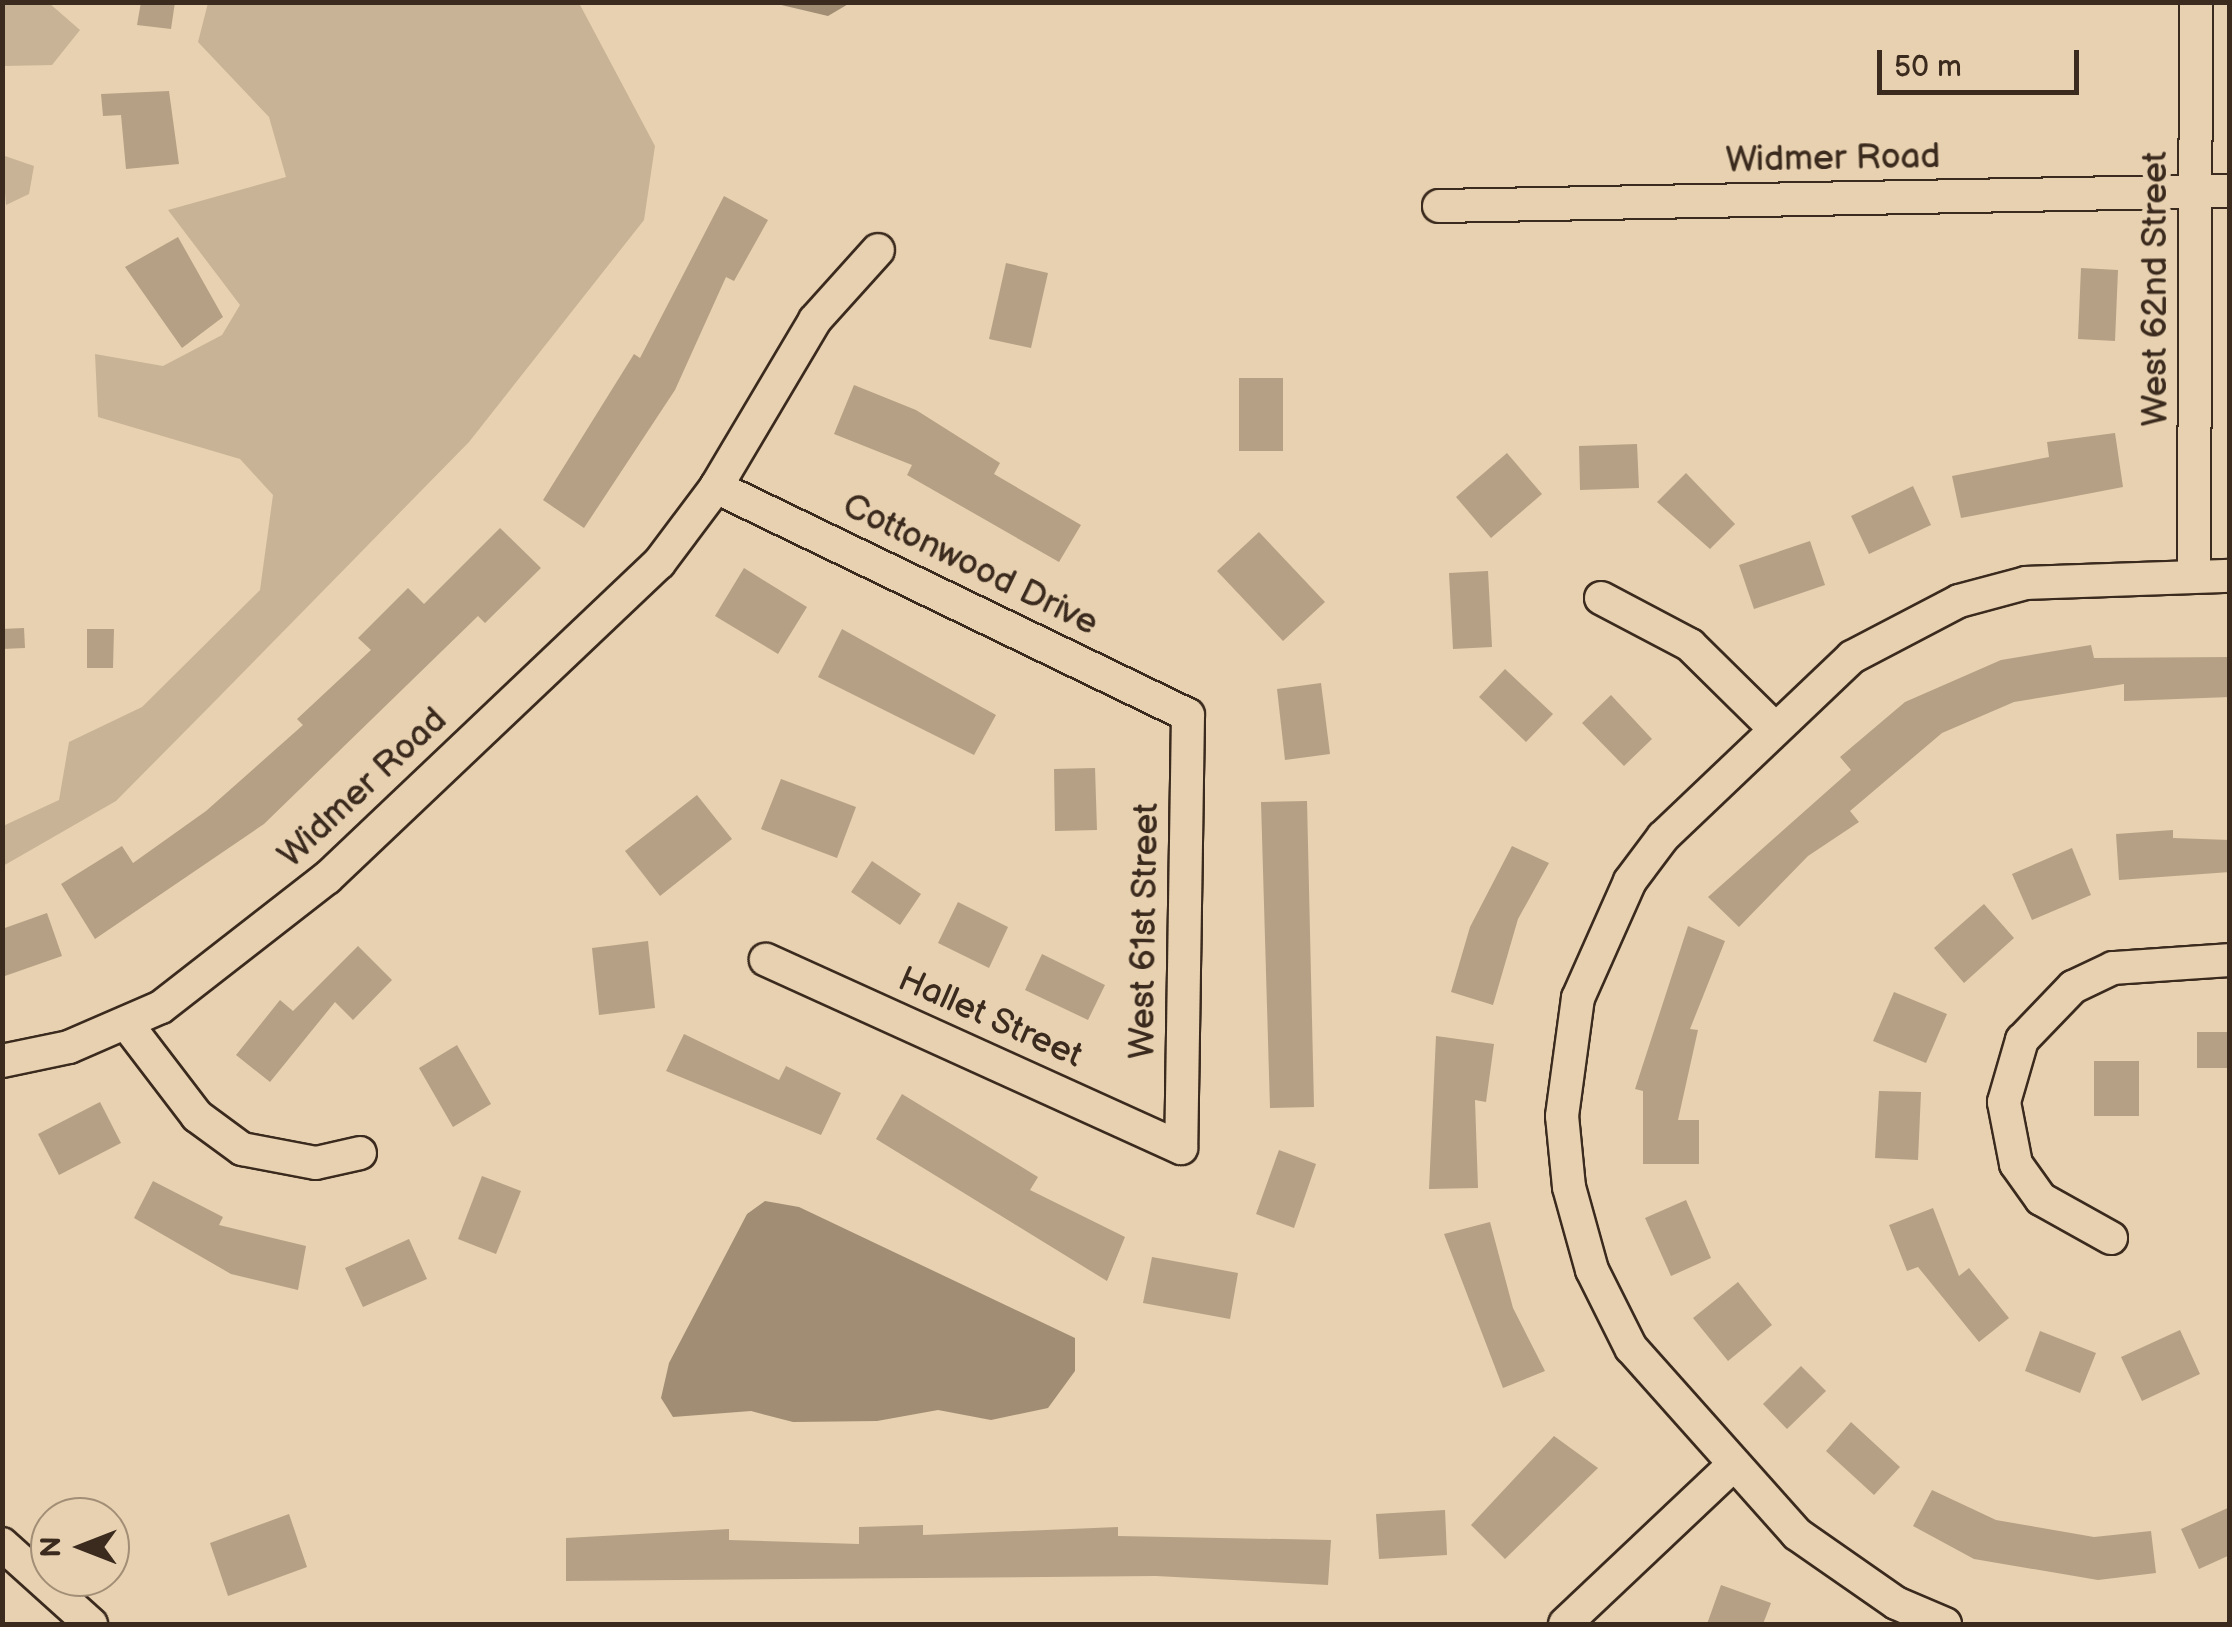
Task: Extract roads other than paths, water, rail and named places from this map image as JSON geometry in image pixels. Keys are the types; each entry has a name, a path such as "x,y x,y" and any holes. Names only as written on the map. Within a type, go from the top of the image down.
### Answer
{"street":[{"name":"West 62nd Street","path":"2194,576 2213,193 2196,2"},
{"name":"Widmer Road","path":"1439,206 2213,193"},
{"name":"Widmer Road","path":"2,1061 126,1022 238,955 327,878 659,563 716,487 815,320 878,250"},
{"name":"Cottonwood Drive","path":"716,487 1188,715"},
{"path":"1945,1624 1848,1574 1731,1467 1631,1348 1592,1270 1568,1187 1562,1116 1578,998 1630,881 1772,726 1852,657 1960,601 2074,577 2230,576"},
{"path":"1601,598 1690,645 1772,726"},
{"name":"West 61st Street","path":"1181,1148 1188,715"},
{"name":"Hallet Street","path":"766,960 1181,1148"},
{"path":"2111,1238 2041,1199 2016,1164 2004,1102 2022,1040 2073,987 2113,968 2230,960"},
{"path":"126,1022 197,1116 242,1149 316,1163 360,1153"},
{"path":"1565,1624 1731,1467"},
{"path":"2,1544 92,1624"}]}
